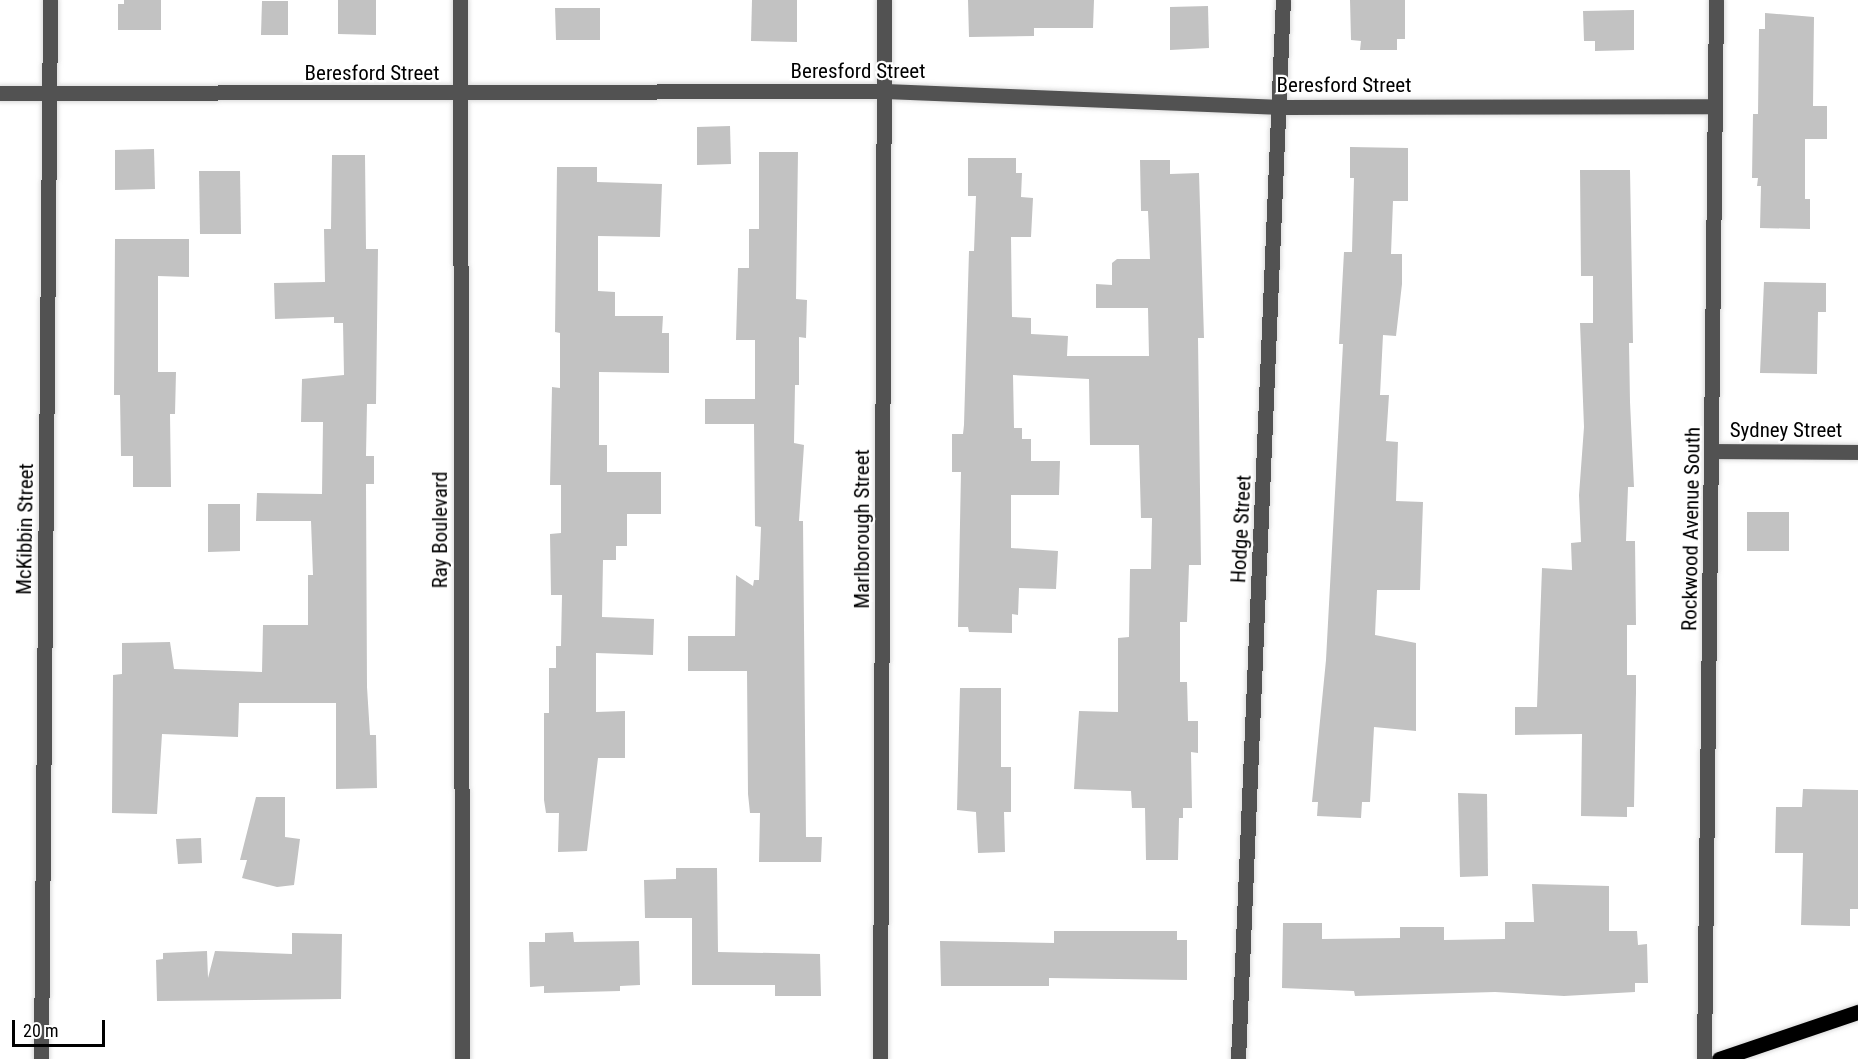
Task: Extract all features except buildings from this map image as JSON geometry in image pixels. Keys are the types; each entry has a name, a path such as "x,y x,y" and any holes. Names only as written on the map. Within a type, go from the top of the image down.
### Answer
{"main road":[{"path":"1719,1059 1858,1012"}],"street":[{"name":"McKibbin Street","path":"40,1059 50,0"},
{"name":"Ray Boulevard","path":"460,0 462,1059"},
{"name":"Marlborough Street","path":"880,1059 884,0"},
{"name":"Hodge Street","path":"1238,1059 1282,106 1283,0"},
{"name":"Rockwood Avenue South","path":"1704,1059 1714,451 1716,0"},
{"name":"Beresford Street","path":"0,93 461,94 885,91 1282,106 1715,106"},
{"name":"Sydney Street","path":"1714,451 1858,452"}]}
